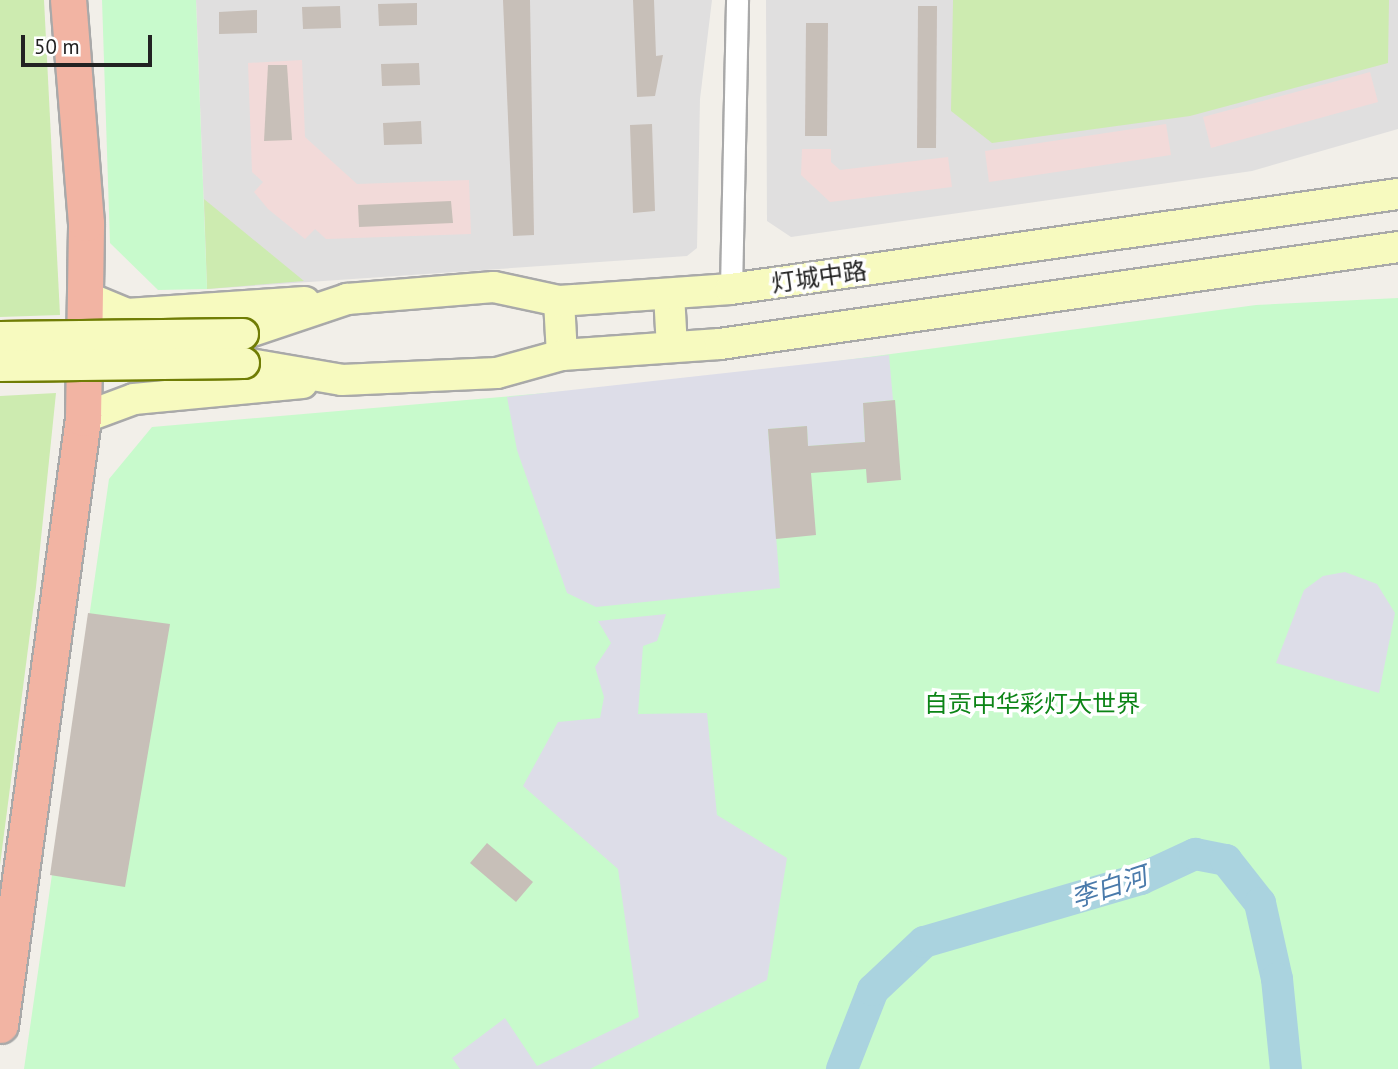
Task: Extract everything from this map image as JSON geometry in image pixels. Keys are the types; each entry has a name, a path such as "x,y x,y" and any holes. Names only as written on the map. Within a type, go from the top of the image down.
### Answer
{"highway":[{"path":"0,1025 83,418 86,223 68,0"}],"main road":[{"name":"灯城中路","path":"244,348 347,299 494,287 559,301 731,289 1398,194"},
{"path":"83,418 134,399 342,380 497,373 562,355 672,347 1398,247"},
{"path":"669,294 672,347"},
{"path":"84,296 127,314 347,299"},
{"path":"559,301 562,355"},
{"path":"0,337 244,348 342,380"},
{"path":"0,366 244,348"}],"street":[{"path":"731,289 737,0"}],"shaded area":[{"path":"196,0 712,0 700,99 697,248 687,256 207,289"},
{"path":"766,0 1398,0 1398,129 1252,171 791,237 767,221"},
{"path":"302,60 305,137 357,184 469,180 471,234 326,239 315,229 305,239 268,209 254,192 263,182 252,172 248,63"},
{"path":"1370,72 1378,102 1211,148 1203,117"},
{"path":"1166,124 1171,155 989,182 985,151"},
{"path":"802,149 831,149 831,162 840,170 948,157 952,187 830,202 801,175"},
{"path":"889,355 893,400 863,403 865,442 808,446 807,426 768,429 780,588 596,607 567,593 517,450 507,397"},
{"path":"1345,572 1377,584 1395,613 1379,693 1276,663 1304,590 1323,576"},
{"path":"666,614 657,641 643,646 638,714 707,713 717,815 787,858 767,980 590,1069 460,1069 452,1058 505,1018 537,1066 639,1017 618,869 523,786 558,722 600,718 604,697 595,667 611,643 598,621"}],"green space":[{"path":"0,0 44,0 60,315 0,317"},
{"path":"102,0 196,0 207,289 158,290 110,243"},
{"path":"953,0 1389,0 1388,63 1190,116 992,143 951,111"},
{"path":"204,199 304,281 207,289"},
{"name":"自贡中华彩灯大世界","path":"1398,298 1398,1069 24,1069 109,479 152,427 697,380 1256,305"},
{"path":"56,393 36,587 0,865 0,396"}],"building":[{"path":"503,0 530,0 534,235 513,236"},
{"path":"633,0 654,0 656,56 663,55 655,96 637,97"},
{"path":"417,3 417,25 379,26 378,4"},
{"path":"340,6 341,28 303,29 302,7"},
{"path":"918,6 937,6 936,148 917,148"},
{"path":"257,10 257,33 219,34 219,12"},
{"path":"806,23 828,23 827,136 805,136"},
{"path":"419,63 420,85 382,86 381,64"},
{"path":"268,65 287,65 292,140 264,141"},
{"path":"421,121 422,144 384,145 383,123"},
{"path":"652,124 655,211 633,213 630,125"},
{"path":"451,201 453,223 359,227 358,205"},
{"path":"895,400 901,480 867,483 866,469 811,473 816,535 776,539 768,429 807,426 808,446 865,442 863,403"},
{"path":"88,613 170,624 125,887 50,875"},
{"path":"487,843 533,882 516,902 470,863"}],"waterway":[{"name":"李白河","path":"842,1069 873,990 924,942 1141,879 1195,854 1226,860 1260,903 1277,979 1286,1069"}]}
